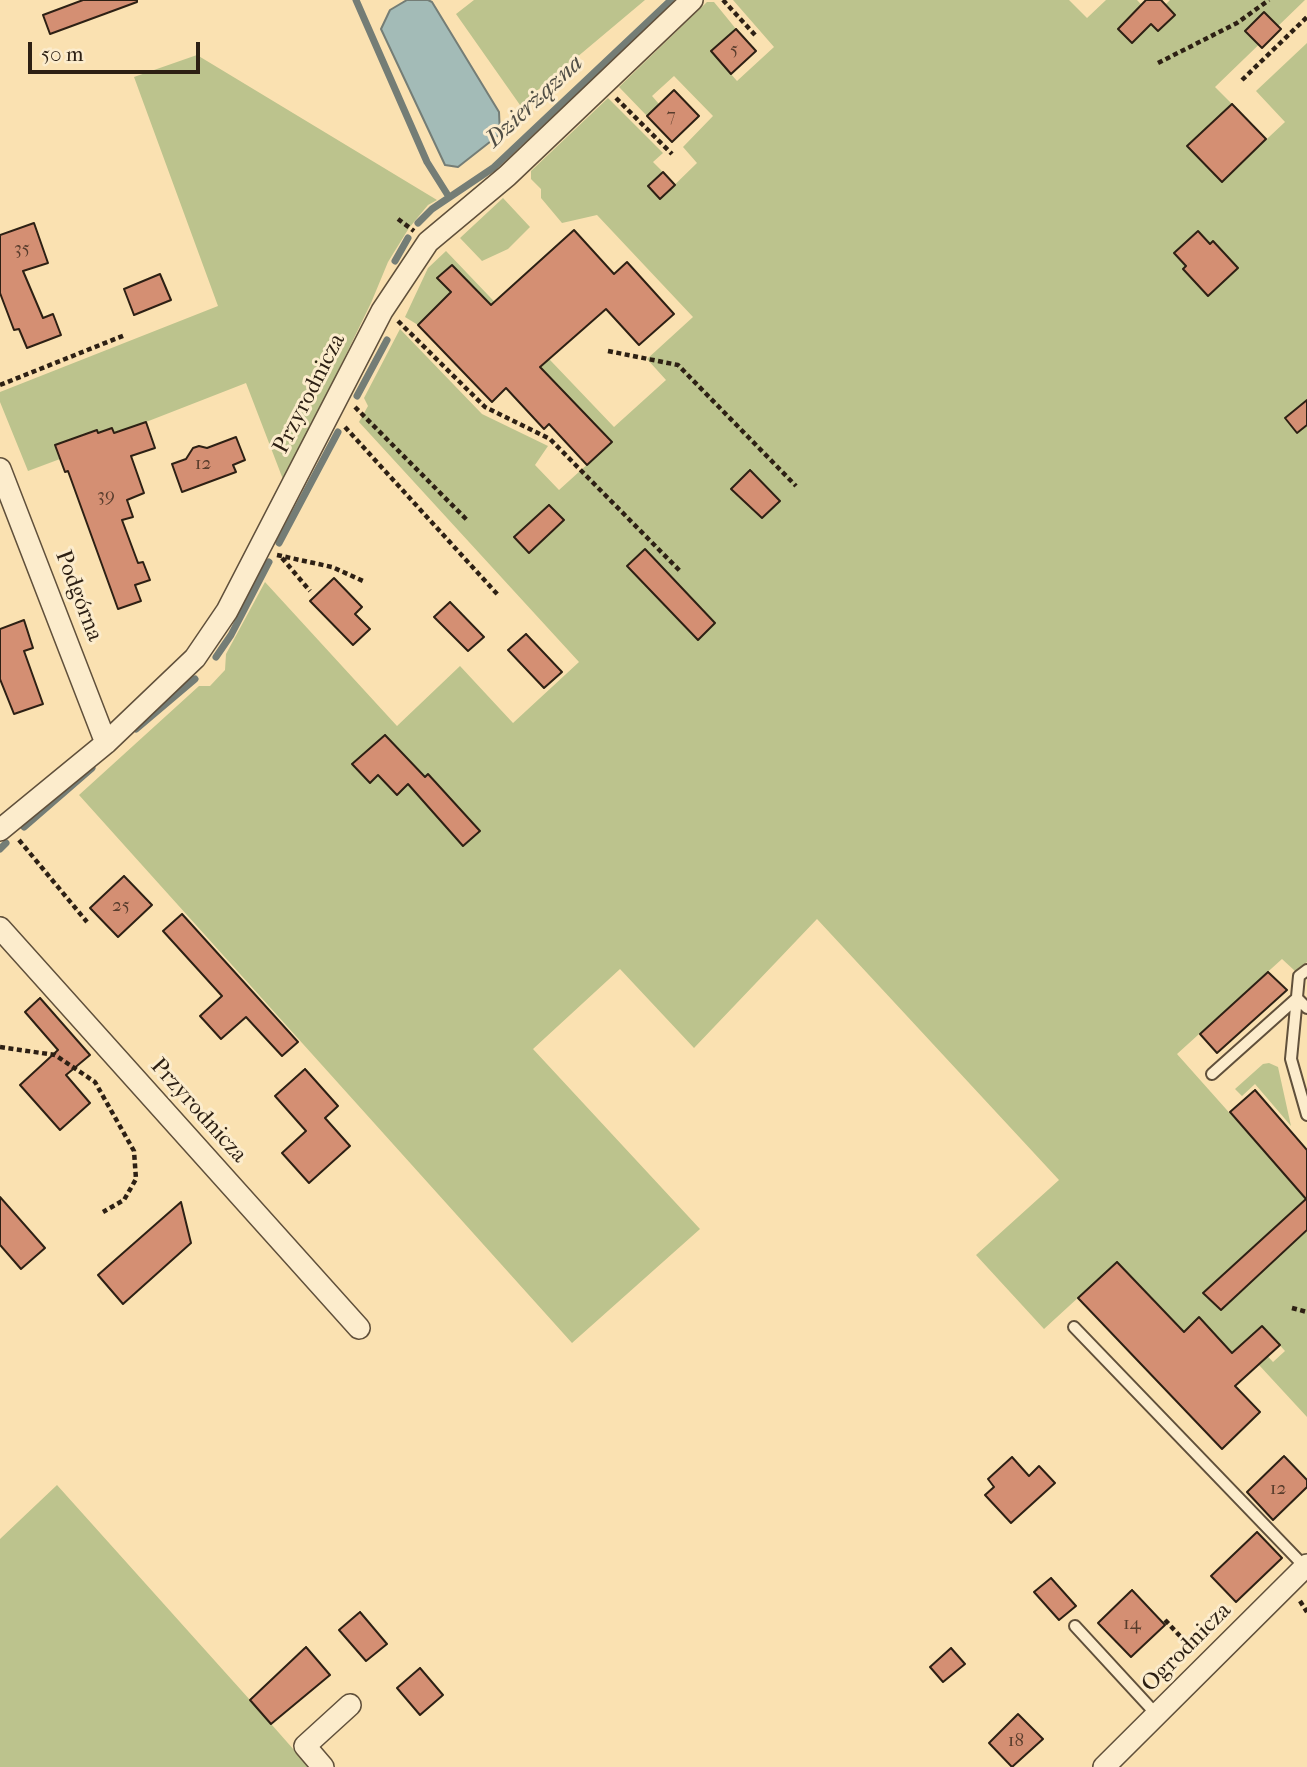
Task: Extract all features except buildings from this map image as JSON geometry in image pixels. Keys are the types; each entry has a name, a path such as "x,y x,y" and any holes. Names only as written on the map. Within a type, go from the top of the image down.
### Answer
{"street":[{"name":"Przyrodnicza","path":"3,827 106,743 195,658 227,611 382,311 428,242 508,176 692,0"},
{"name":"Podgórna","path":"0,469 106,743"},
{"name":"Przyrodnicza","path":"0,928 359,1328"},
{"name":"Ogrodnicza","path":"1104,1767 1306,1566"},
{"path":"323,1767 305,1746 350,1705"}],"lane":[{"path":"1307,970 1299,976 1292,1059 1307,1115"},
{"path":"1297,998 1307,1008"},
{"path":"1212,1074 1297,998"},
{"path":"1074,1327 1306,1566"},
{"path":"1075,1626 1157,1715"}],"path":[{"path":"723,0 755,35"},
{"path":"1158,63 1237,23 1269,0"},
{"path":"1242,80 1307,17"},
{"path":"604,84 672,154"},
{"path":"382,311 402,324 485,407 550,439 680,571"},
{"path":"0,384 125,335"},
{"path":"608,351 678,365 796,486"},
{"path":"340,395 364,413 468,521"},
{"path":"329,416 348,429 498,595"},
{"path":"261,546 282,558 332,567 363,581"},
{"path":"282,558 310,591"},
{"path":"3,827 87,922"},
{"path":"0,1047 55,1055 95,1082 134,1152 136,1179 124,1200 103,1212"},
{"path":"1292,1308 1307,1312"},
{"path":"1165,1620 1207,1665"}],"green space":[{"path":"474,0 645,0 520,105 456,14"},
{"path":"733,0 1069,0 1087,18 1106,0 1137,0 1153,17 1148,22 1158,31 1175,15 1165,5 1170,0 1305,0 1215,87 1232,104 1187,146 1222,181 1285,122 1256,91 1307,43 1307,962 1295,971 1282,959 1177,1054 1307,1200 1307,1417 1259,1365 1250,1372 1199,1318 1184,1332 1117,1262 1044,1329 976,1255 1059,1180 817,919 694,1048 620,969 533,1049 700,1229 572,1343 79,795 199,686 210,686 225,670 226,654 265,582 397,726 460,666 513,723 579,662 359,422 368,406 364,398 400,329 482,414 548,446 535,465 559,490 612,442 544,371 534,380 531,348 452,265 438,278 508,353 501,360 443,300 418,325 405,317 428,268 446,251 614,427 666,380 647,359 693,317 597,215 562,223 541,198 541,189 531,179 531,171 608,98 663,153 653,162 663,172 648,187 660,199 697,163 683,147 713,116 674,76 652,96 659,104 647,116 619,87 707,2 714,2 736,29 711,51 737,81 774,47","holes":["750,470 779,501 762,518 732,489","549,505 564,521 529,553 514,538","645,549 715,622 698,639 628,566","384,735 420,773 397,795 378,775 370,783 353,764","428,774 480,830 464,846 412,789","1285,1219 1299,1237 1220,1310 1204,1292","1262,1326 1285,1351 1273,1362 1250,1337"]},
{"path":"197,55 437,200 428,205 409,228 388,262 371,303 284,482 246,383 115,437 112,428 60,459 28,471 0,402 0,392 218,306 134,77"},
{"path":"503,198 530,227 508,249 482,261 460,238"},
{"path":"1269,1063 1278,1067 1291,1126 1255,1084 1242,1096 1235,1089 1263,1064"},
{"path":"57,1485 309,1767 0,1767 0,1539"}],"water":[{"path":"407,0 432,2 499,112 500,134 458,167 445,165 381,29 390,10"}],"waterway":[{"path":"356,0 427,162 449,197"},
{"name":"Dzierżązna","path":"418,223 432,209 493,168 671,0"},
{"name":"Dzierżązna","path":"395,261 408,238"},
{"name":"Dzierżązna","path":"357,396 387,340"},
{"name":"Dzierżązna","path":"279,543 338,432"},
{"name":"Dzierżązna","path":"216,657 231,635 269,562"},
{"name":"Dzierżązna","path":"136,729 195,679"},
{"name":"Dzierżązna","path":"24,827 92,768"},
{"name":"Dzierżązna","path":"0,849 6,843"}]}
